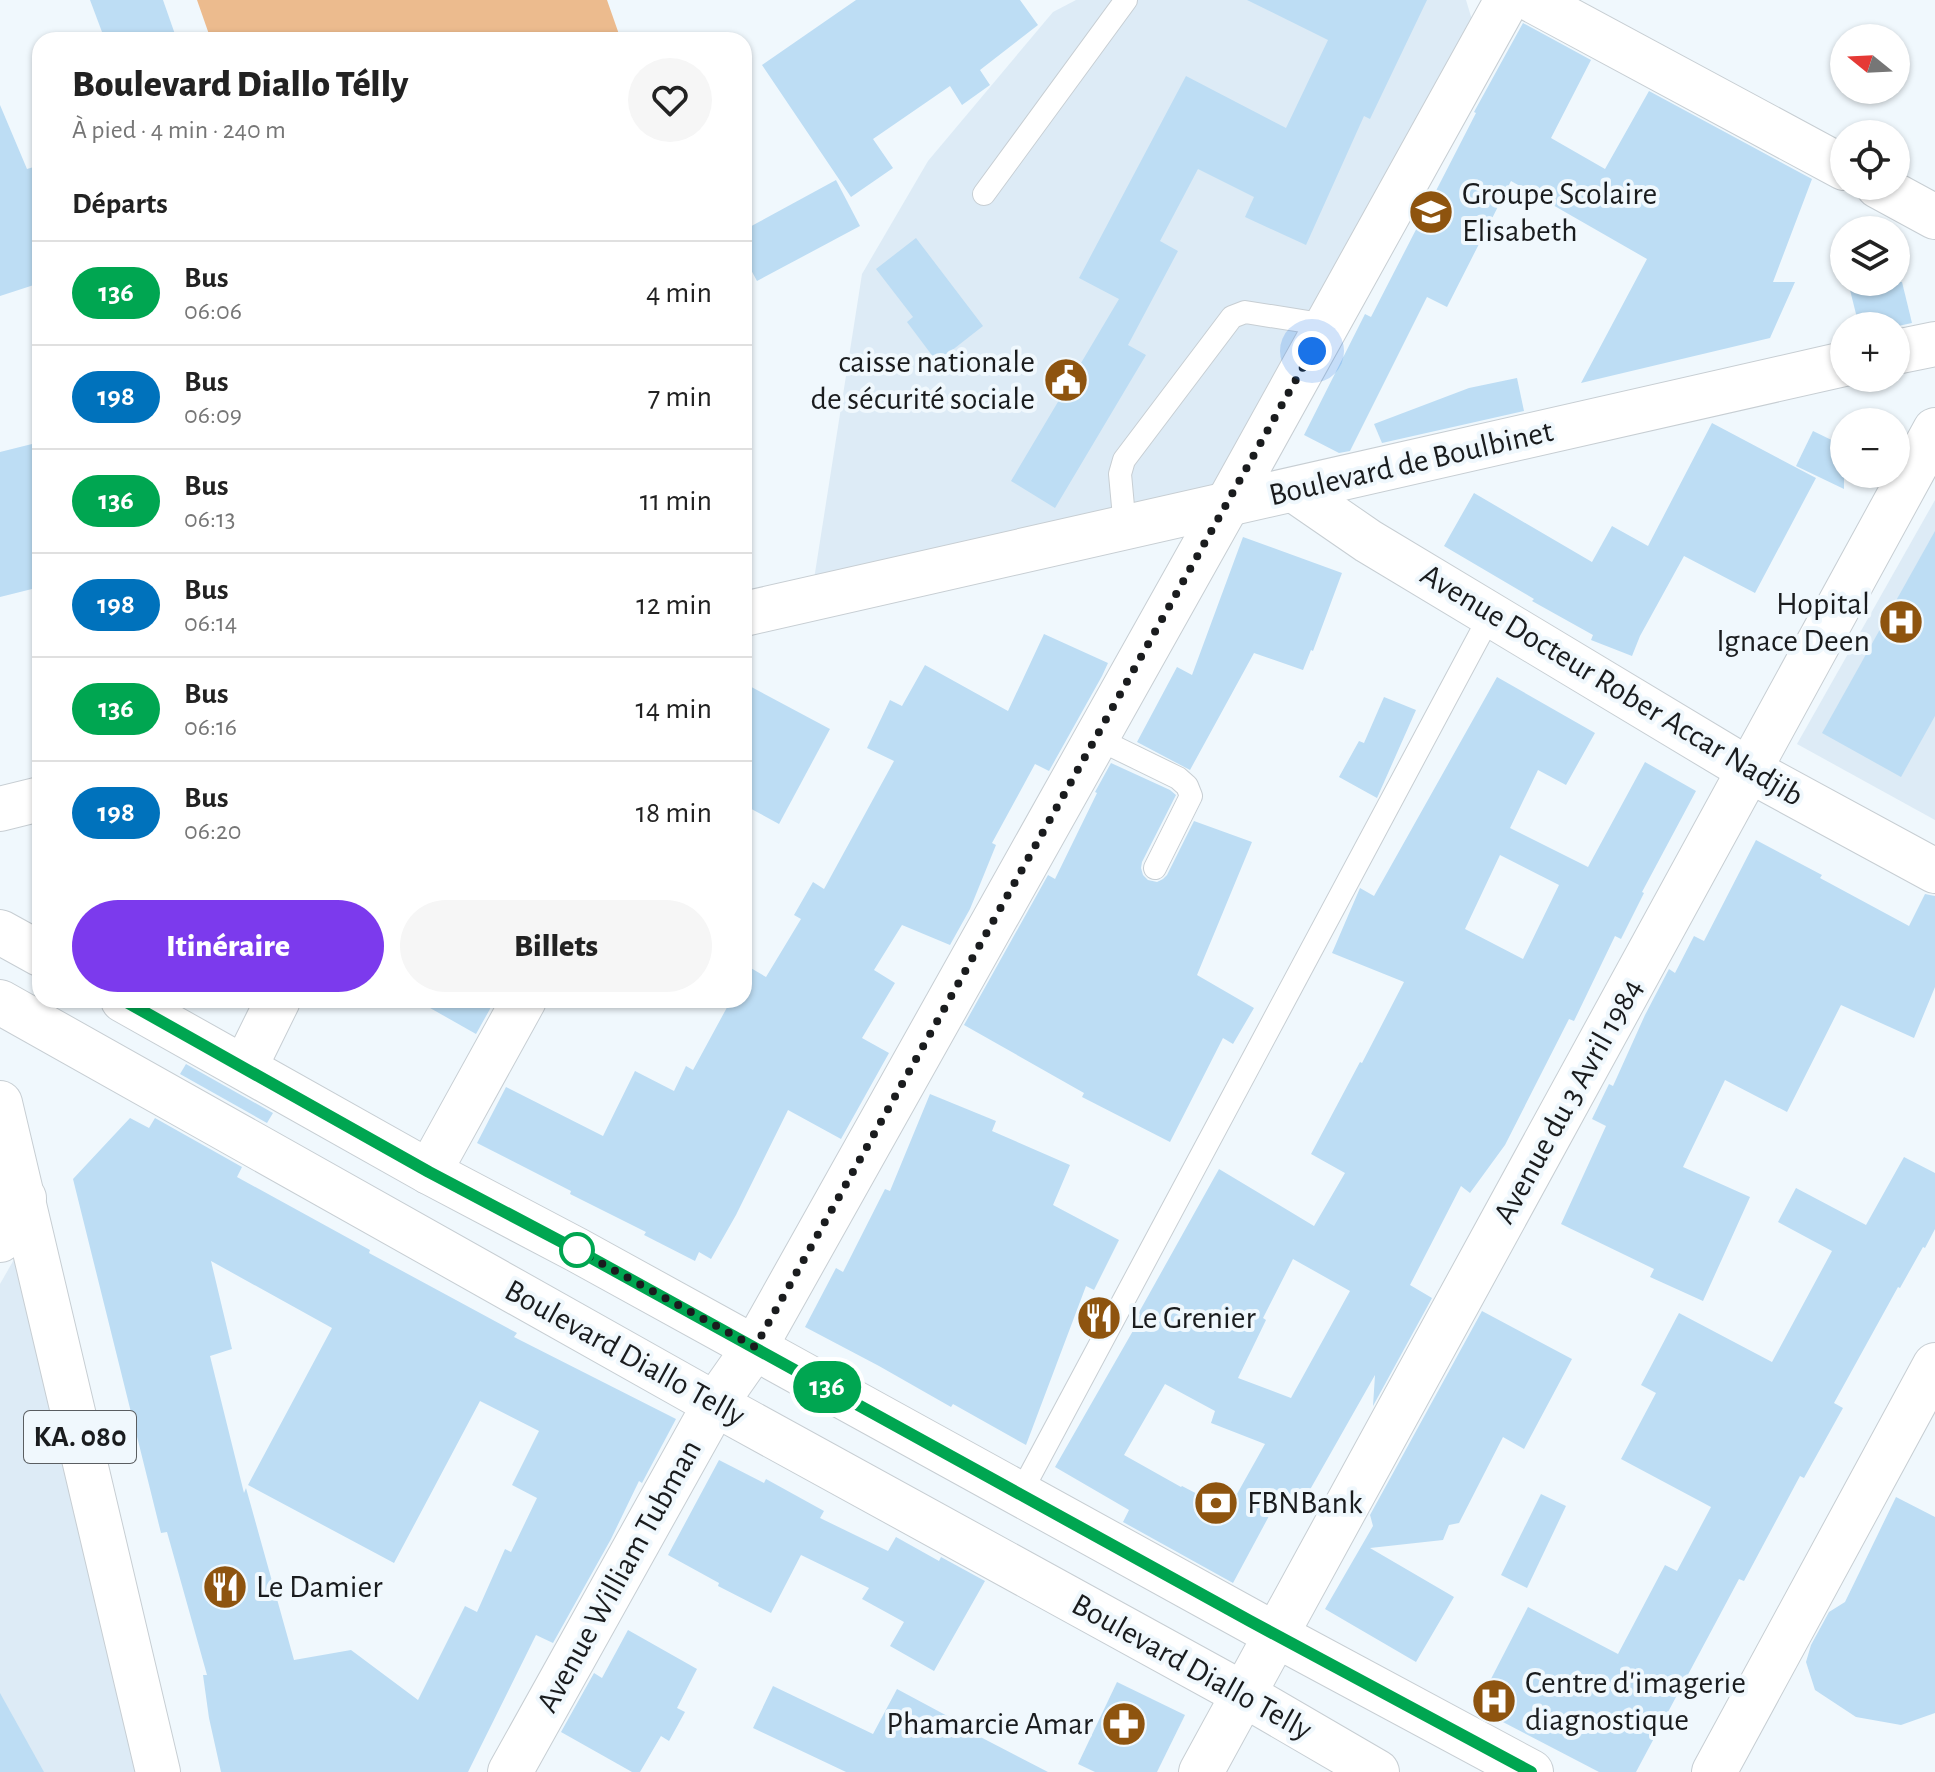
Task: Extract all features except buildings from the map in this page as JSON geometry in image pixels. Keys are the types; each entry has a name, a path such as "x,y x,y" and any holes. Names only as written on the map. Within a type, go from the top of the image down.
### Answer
{"street":[{"name":"Avenue William Tubman","path":"510,1772 715,1404 755,1347 1507,0"},
{"path":"1532,0 1830,160"},
{"path":"1904,200 1935,217"},
{"path":"1910,349 1935,344"},
{"name":"Boulevard de Boulbinet","path":"752,612 1830,367"},
{"name":"Avenue du 3 Avril 1984","path":"1201,1772 1935,430"},
{"name":"Avenue Docteur Rober Accar Nadjib","path":"1294,490 1368,541 1749,770 1935,871"},
{"path":"0,809 32,801"},
{"path":"0,932 32,950"},
{"name":"Boulevard Diallo Telly","path":"0,1002 715,1404 1243,1694 1377,1772"},
{"name":"Boulevard Diallo Telly","path":"147,1008 429,1172 1531,1772"},
{"path":"245,1067 274,1008"},
{"path":"429,1172 520,1008"},
{"name":"KA. 080","path":"0,1103 158,1772"},
{"path":"0,1240 24,1198"},
{"path":"1714,1772 1935,1365"}],"lane":[{"path":"984,194 1126,0"},
{"path":"1125,528 1120,474 1124,460 1232,317 1245,312 1327,325"},
{"path":"1020,1494 1491,614"},
{"path":"1096,738 1178,778 1187,786 1191,796 1155,868"}],"shaded area":[{"path":"197,0 607,0 618,32 208,32"},
{"name":"caisse nationale de sécurité sociale","path":"1076,0 1466,0 1473,23 1228,487 812,592 862,274 928,161 1053,12"},
{"name":"Hopital Ignace Deen","path":"1935,500 1935,820 1797,744"},
{"path":"16,1256 144,1772 0,1772 0,1284"}],"bus line":[{"name":"136","path":"138,1008 429,1172 1531,1772"}],"place":[{"name":"Groupe Scolaire Elisabeth","path":"1431,212"},
{"name":"caisse nationale de sécurité sociale","path":"1066,380"},
{"name":"Hopital Ignace Deen","path":"1901,622"},
{"name":"Le Grenier","path":"1099,1318"},
{"name":"FBNBank","path":"1216,1503"},
{"name":"Le Damier","path":"225,1587"},
{"name":"Centre d'imagerie diagnostique","path":"1494,1701"},
{"name":"Phamarcie Amar","path":"1124,1724"}],"route":[{"path":"577,1250 755,1347 1312,351"}]}
